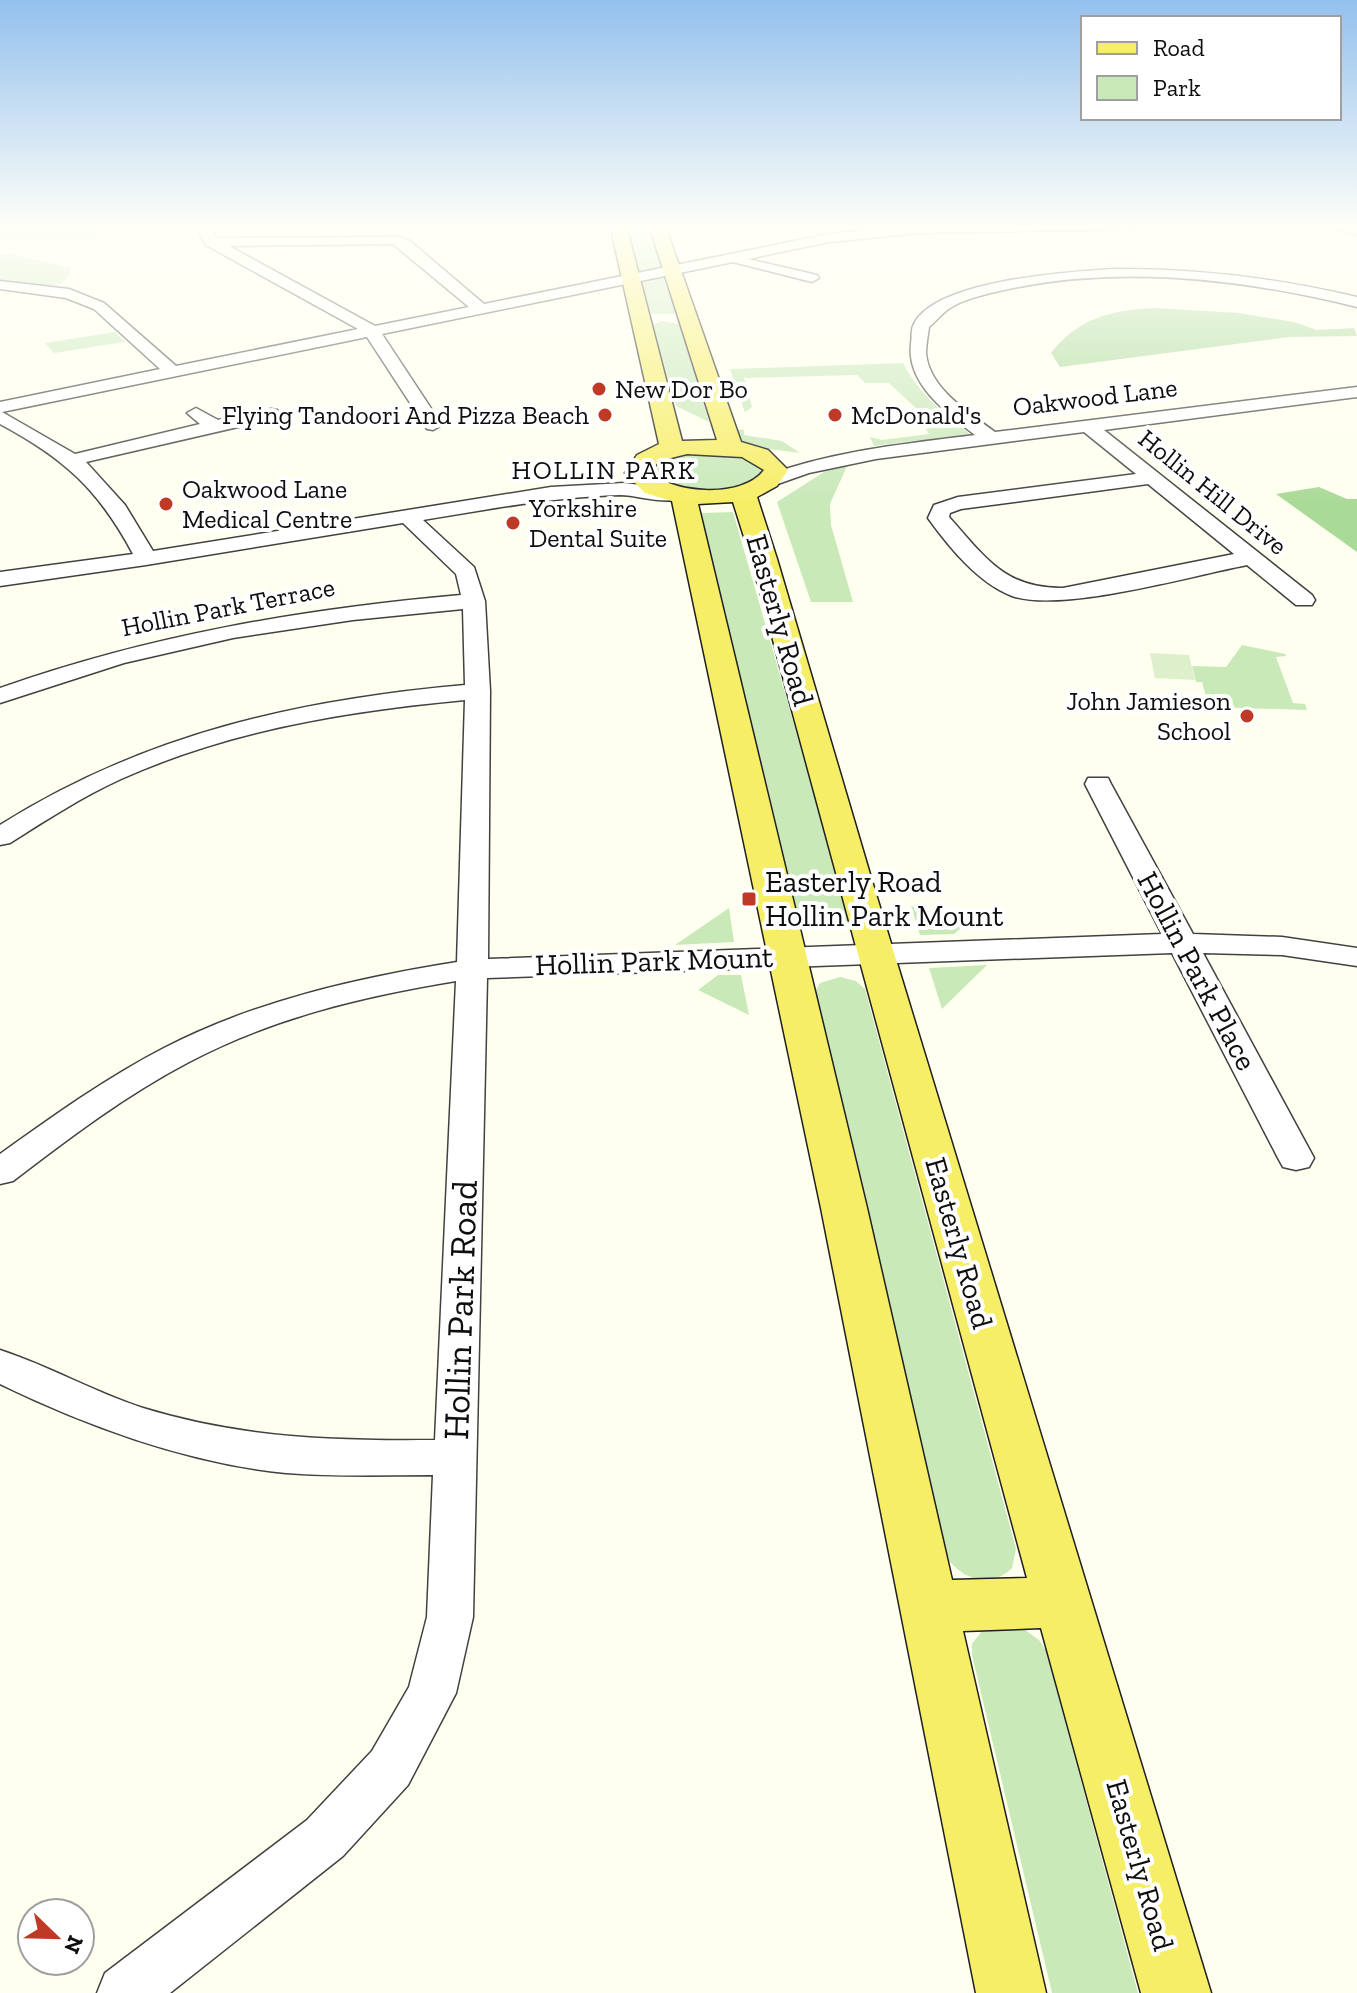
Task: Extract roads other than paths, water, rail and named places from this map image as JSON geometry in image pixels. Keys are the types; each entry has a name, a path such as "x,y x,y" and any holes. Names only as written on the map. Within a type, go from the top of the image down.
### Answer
{"main road":[{"name":"Easterly Road","path":"663,318 665,414 671,445 667,450"},
{"name":"Easterly Road","path":"663,318 750,468 746,509 768,574 874,953 1065,1602 1176,1993"},
{"path":"642,464 667,450 687,447 750,468"},
{"name":"Easterly Road","path":"642,464 637,473 649,485 680,494 750,468"},
{"name":"Easterly Road","path":"680,494 787,956 1011,1993"},
{"path":"929,1606 1065,1602"}],"street":[{"path":"112,318 172,371"},
{"path":"349,318 371,330 433,425"},
{"path":"0,407 434,318"},
{"path":"927,318 917,329 916,346 929,384 950,406 991,438"},
{"name":"Oakwood Lane","path":"750,468 1357,392"},
{"path":"196,413 215,426"},
{"path":"72,460 271,414"},
{"path":"0,417 54,445 108,494 146,559"},
{"name":"Hollin Hill Drive","path":"1087,425 1304,600"},
{"name":"Oakwood Lane","path":"750,468 839,459"},
{"path":"584,490 642,464"},
{"path":"1151,478 958,503 941,509 938,518 1001,584 1035,595 1063,595 1249,558"},
{"path":"0,579 584,490 624,489 680,494"},
{"name":"Hollin Park Road","path":"125,1993 325,1838 390,1768 432,1693 450,1617 472,969 478,691 474,601 466,572 408,517"},
{"name":"Hollin Park Terrace","path":"0,696 106,660 244,627 370,608 474,601"},
{"path":"0,837 93,781 146,756 212,735 341,704 478,691"},
{"name":"Hollin Park Place","path":"1098,784 1296,1158"},
{"name":"Hollin Park Mount","path":"0,1172 87,1108 165,1061 239,1026 308,1003 393,981 472,969 1182,943 1282,946 1357,957"},
{"path":"0,1366 47,1389 113,1415 200,1440 284,1455 455,1457"}],"place":[{"name":"New Dor Bo","path":"599,389"},
{"name":"Flying Tandoori And Pizza Beach","path":"605,415"},
{"name":"McDonald's","path":"835,415"},
{"name":"Oakwood Lane Medical Centre","path":"166,504"},
{"name":"Yorkshire Dental Suite","path":"513,523"},
{"name":"John Jamieson School","path":"1247,716"},
{"name":"Easterly Road Hollin Park Mount","path":"749,899"}],"district":[{"name":"HOLLIN PARK","path":"604,470"}]}
